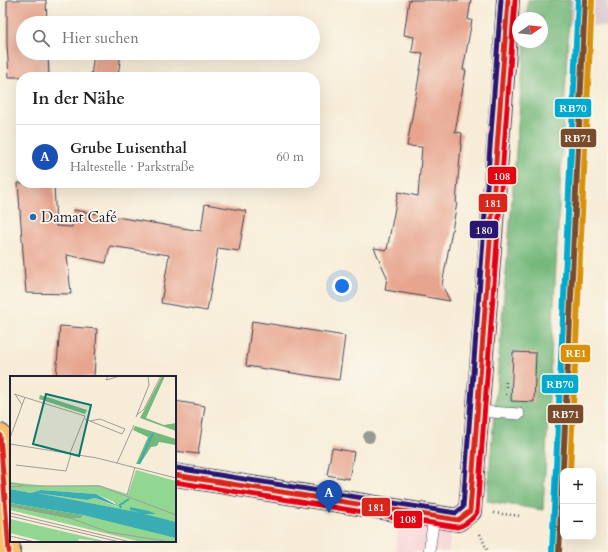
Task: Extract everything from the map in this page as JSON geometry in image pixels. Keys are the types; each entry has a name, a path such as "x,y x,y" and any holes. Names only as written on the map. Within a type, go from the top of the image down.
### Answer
{"main road":[{"path":"3,450 9,552"}],"street":[{"path":"176,475 458,520 470,511 508,0"}],"lane":[{"path":"478,411 519,414"},
{"path":"429,552 434,517"}],"path":[{"path":"505,413 506,378"}],"shaded area":[{"path":"570,0 608,0 608,27 568,24"},
{"path":"399,523 451,532 448,552 395,552"}],"green space":[{"path":"528,0 570,0 543,510 487,501 525,48 548,48 548,12 527,12"}],"building":[{"path":"7,0 46,0 47,16 16,16 16,60 48,60 49,72 16,72 16,77 9,77"},
{"path":"409,0 471,0 468,20 472,20 463,70 466,70 455,132 462,133 457,203 442,285 450,301 385,290 387,277 374,248 387,250 398,192 418,196 422,147 407,146 423,53 412,52 414,37 404,35"},
{"path":"93,60 120,60 119,72 92,72"},
{"path":"18,188 54,188 56,226 72,227 74,210 201,231 205,204 246,211 239,251 218,248 207,311 161,303 169,255 110,246 106,263 67,255 71,294 26,293"},
{"path":"252,321 345,336 339,380 246,366"},
{"path":"60,326 97,329 94,376 56,376"},
{"path":"513,352 536,353 534,402 511,401"},
{"path":"176,401 205,406 198,454 176,451"},
{"path":"332,448 354,452 349,479 327,475"}],"transit line":[{"name":"180","path":"176,468 456,513 463,507 501,0"},
{"name":"181","path":"176,475 458,520 470,511 508,0"},
{"name":"108","path":"176,482 457,527 466,523 476,514 515,0"},
{"name":"RB70","path":"552,552 578,0"},
{"name":"RB71","path":"559,552 585,0"},
{"name":"RE1","path":"570,468 592,0"},
{"name":"181","path":"0,435 9,552"}],"place":[{"name":"Damat Café","path":"33,217"},
{"name":"Grube Luisenthal","path":"329,513"}]}
